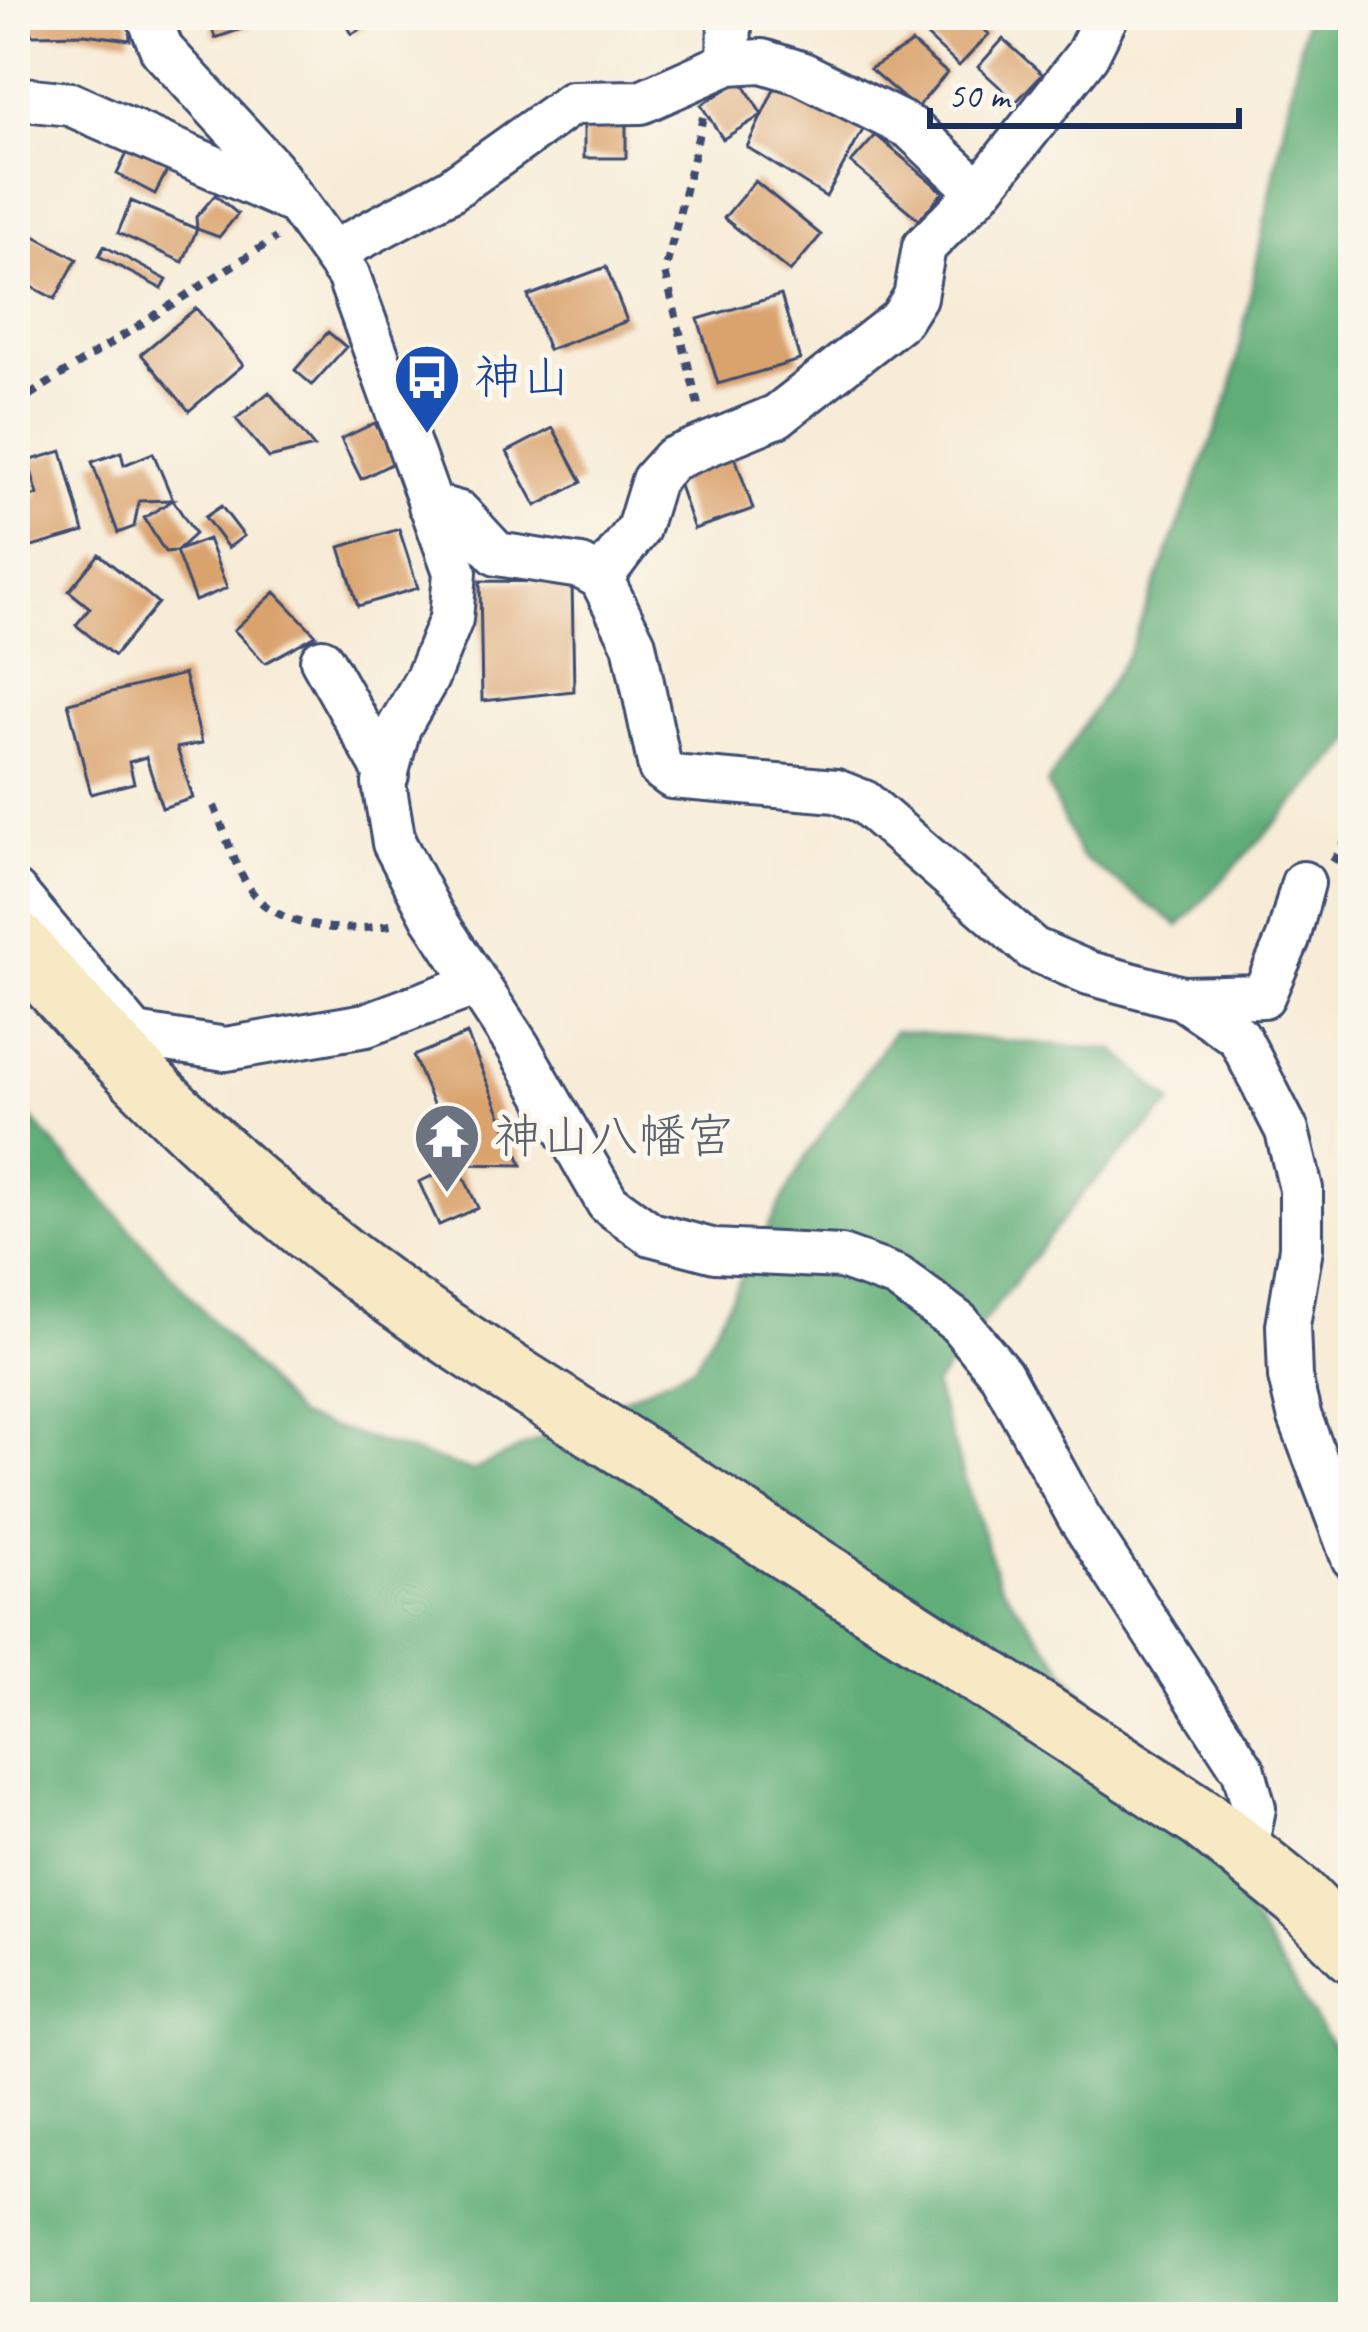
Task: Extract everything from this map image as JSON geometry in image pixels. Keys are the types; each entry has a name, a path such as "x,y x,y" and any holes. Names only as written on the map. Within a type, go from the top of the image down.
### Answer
{"street":[{"path":"148,15 162,50 271,168 348,275 454,572 451,619 427,678 399,727 384,783 394,843 433,917 518,1046 608,1203 651,1234 716,1251 841,1257 898,1276 959,1323 1001,1374 1078,1516 1244,1771 1254,1808 1245,1854"},
{"path":"722,66 730,15"},
{"path":"601,578 638,529 653,480 672,459 777,416 901,319 915,297 924,247 979,192 1087,55 1107,15"},
{"path":"332,253 450,190 572,103 641,102 722,66 762,61 801,73 911,128 979,192"},
{"path":"15,98 70,104 302,211"},
{"path":"430,505 458,514 497,554 580,568 601,578 634,644 660,768 672,777 836,790 864,802 1034,949 1089,973 1182,998 1263,996 1288,939 1303,883"},
{"path":"322,660 386,775"},
{"path":"15,892 135,1035 226,1049 366,1025 477,984"},
{"path":"15,940 75,1011 204,1141 348,1262 499,1365 1204,1820 1299,1897 1353,1952"},
{"path":"1182,998 1239,1037 1287,1131 1301,1189 1301,1248 1288,1325 1290,1377 1299,1415 1353,1558"}],"path":[{"path":"702,447 697,394 664,272 722,66"},
{"path":"17,400 302,211"},
{"path":"214,806 249,890 289,922 386,926 433,917"}],"green space":[{"path":"1306,15 1353,15 1353,741 1179,926 1080,856 1047,784 1129,652 1231,391"},
{"path":"894,1031 1115,1050 1172,1103 1085,1191 934,1386 999,1583 1230,1885 1353,2079 1353,2317 15,2317 15,1100 298,1417 472,1471 695,1365 805,1158"}],"building":[{"path":"26,15 129,15 130,40 84,34 32,35"},
{"path":"208,15 279,15 280,16 215,38"},
{"path":"341,15 384,15 352,34"},
{"path":"928,15 969,15 989,34 959,66 917,27"},
{"path":"1003,39 1042,74 1016,102 978,67"},
{"path":"912,43 947,73 916,109 870,69"},
{"path":"741,80 762,115 723,139 701,105"},
{"path":"778,81 864,128 826,197 747,147"},
{"path":"584,122 626,122 626,158 584,158"},
{"path":"876,135 943,192 919,220 851,163"},
{"path":"132,143 171,163 155,194 117,174"},
{"path":"755,181 821,235 790,272 724,218"},
{"path":"215,195 238,214 219,237 197,229 196,217"},
{"path":"131,201 197,229 183,262 118,233"},
{"path":"22,229 77,259 55,299 15,278 15,241"},
{"path":"104,246 167,280 162,289 99,256"},
{"path":"606,267 627,321 548,350 528,296"},
{"path":"781,295 800,360 718,384 698,319"},
{"path":"196,308 243,365 189,411 141,354"},
{"path":"328,332 346,347 312,385 295,370"},
{"path":"269,392 314,447 269,458 236,419"},
{"path":"375,423 395,462 361,479 341,439"},
{"path":"553,428 582,482 536,506 507,452"},
{"path":"62,451 84,532 15,552 15,500 38,495 28,461"},
{"path":"121,452 124,465 153,453 173,500 139,501 134,527 118,533 92,462"},
{"path":"734,454 753,509 694,529 675,474"},
{"path":"173,500 195,534 176,551 165,552 144,518"},
{"path":"221,506 244,536 228,548 205,517"},
{"path":"399,529 418,588 358,606 340,547"},
{"path":"208,539 227,588 195,601 176,551"},
{"path":"99,554 158,603 114,656 76,625 90,608 69,591"},
{"path":"480,581 572,582 574,691 482,701"},
{"path":"275,592 316,635 265,663 234,630"},
{"path":"184,674 202,743 177,748 193,798 162,808 146,757 129,762 134,783 91,794 68,703"},
{"path":"467,1034 522,1165 458,1164 413,1056"},
{"path":"458,1164 478,1208 439,1225 419,1182"}],"place":[{"name":"神山","path":"427,436"},
{"name":"神山八幡宮","path":"447,1195"}]}
